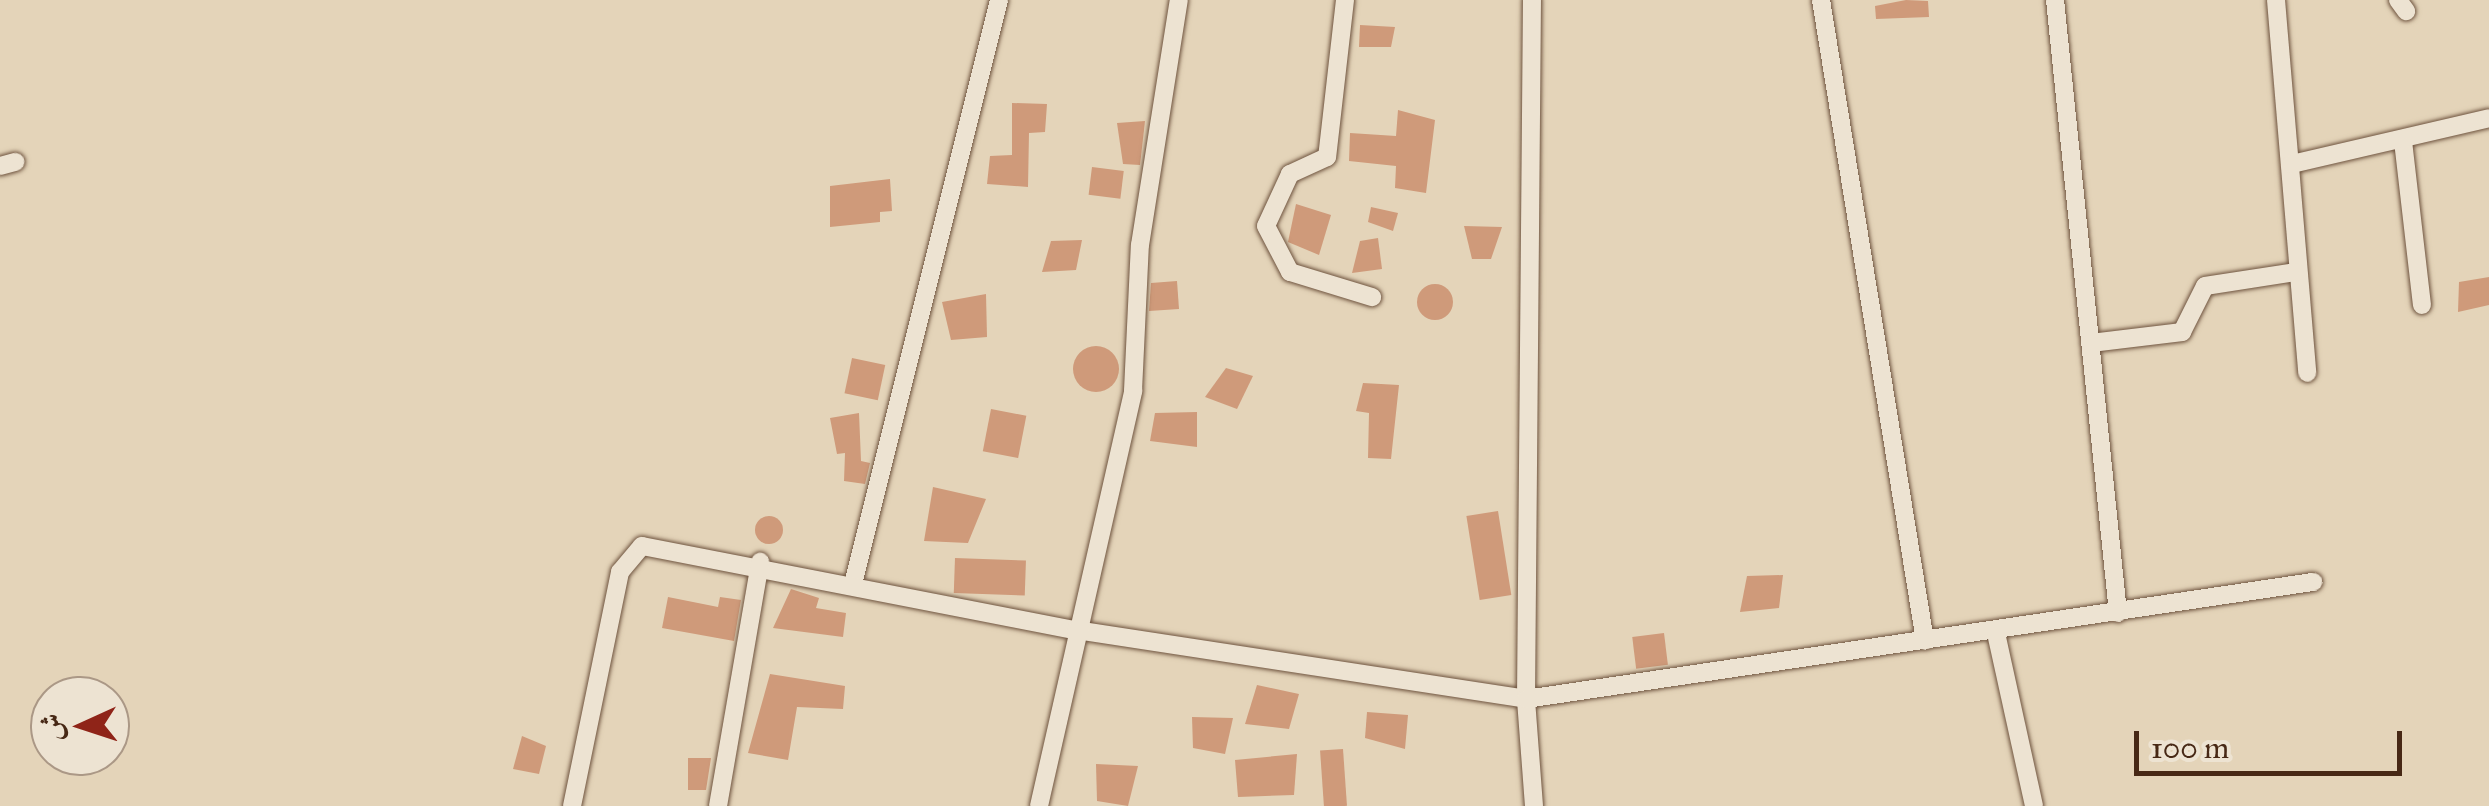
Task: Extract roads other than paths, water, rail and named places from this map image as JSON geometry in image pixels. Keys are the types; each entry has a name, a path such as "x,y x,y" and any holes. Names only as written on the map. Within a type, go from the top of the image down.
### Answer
{"street":[{"path":"853,584 999,0"},
{"path":"1040,806 1076,630 1133,391 1140,245 1180,0"},
{"path":"1344,0 1327,157 1290,174 1266,226 1290,272 1372,296"},
{"path":"1532,0 1526,699 1534,806"},
{"path":"1821,0 1925,641"},
{"path":"2055,0 2118,614"},
{"path":"2276,0 2307,373"},
{"path":"2292,164 2489,118"},
{"path":"2403,141 2422,305"},
{"path":"2091,343 2182,332 2204,286 2296,272"},
{"path":"572,806 629,553 668,546 1076,630 1526,699 1996,633 2312,582"},
{"path":"718,806 760,562"},
{"path":"1996,633 2034,806"}]}
